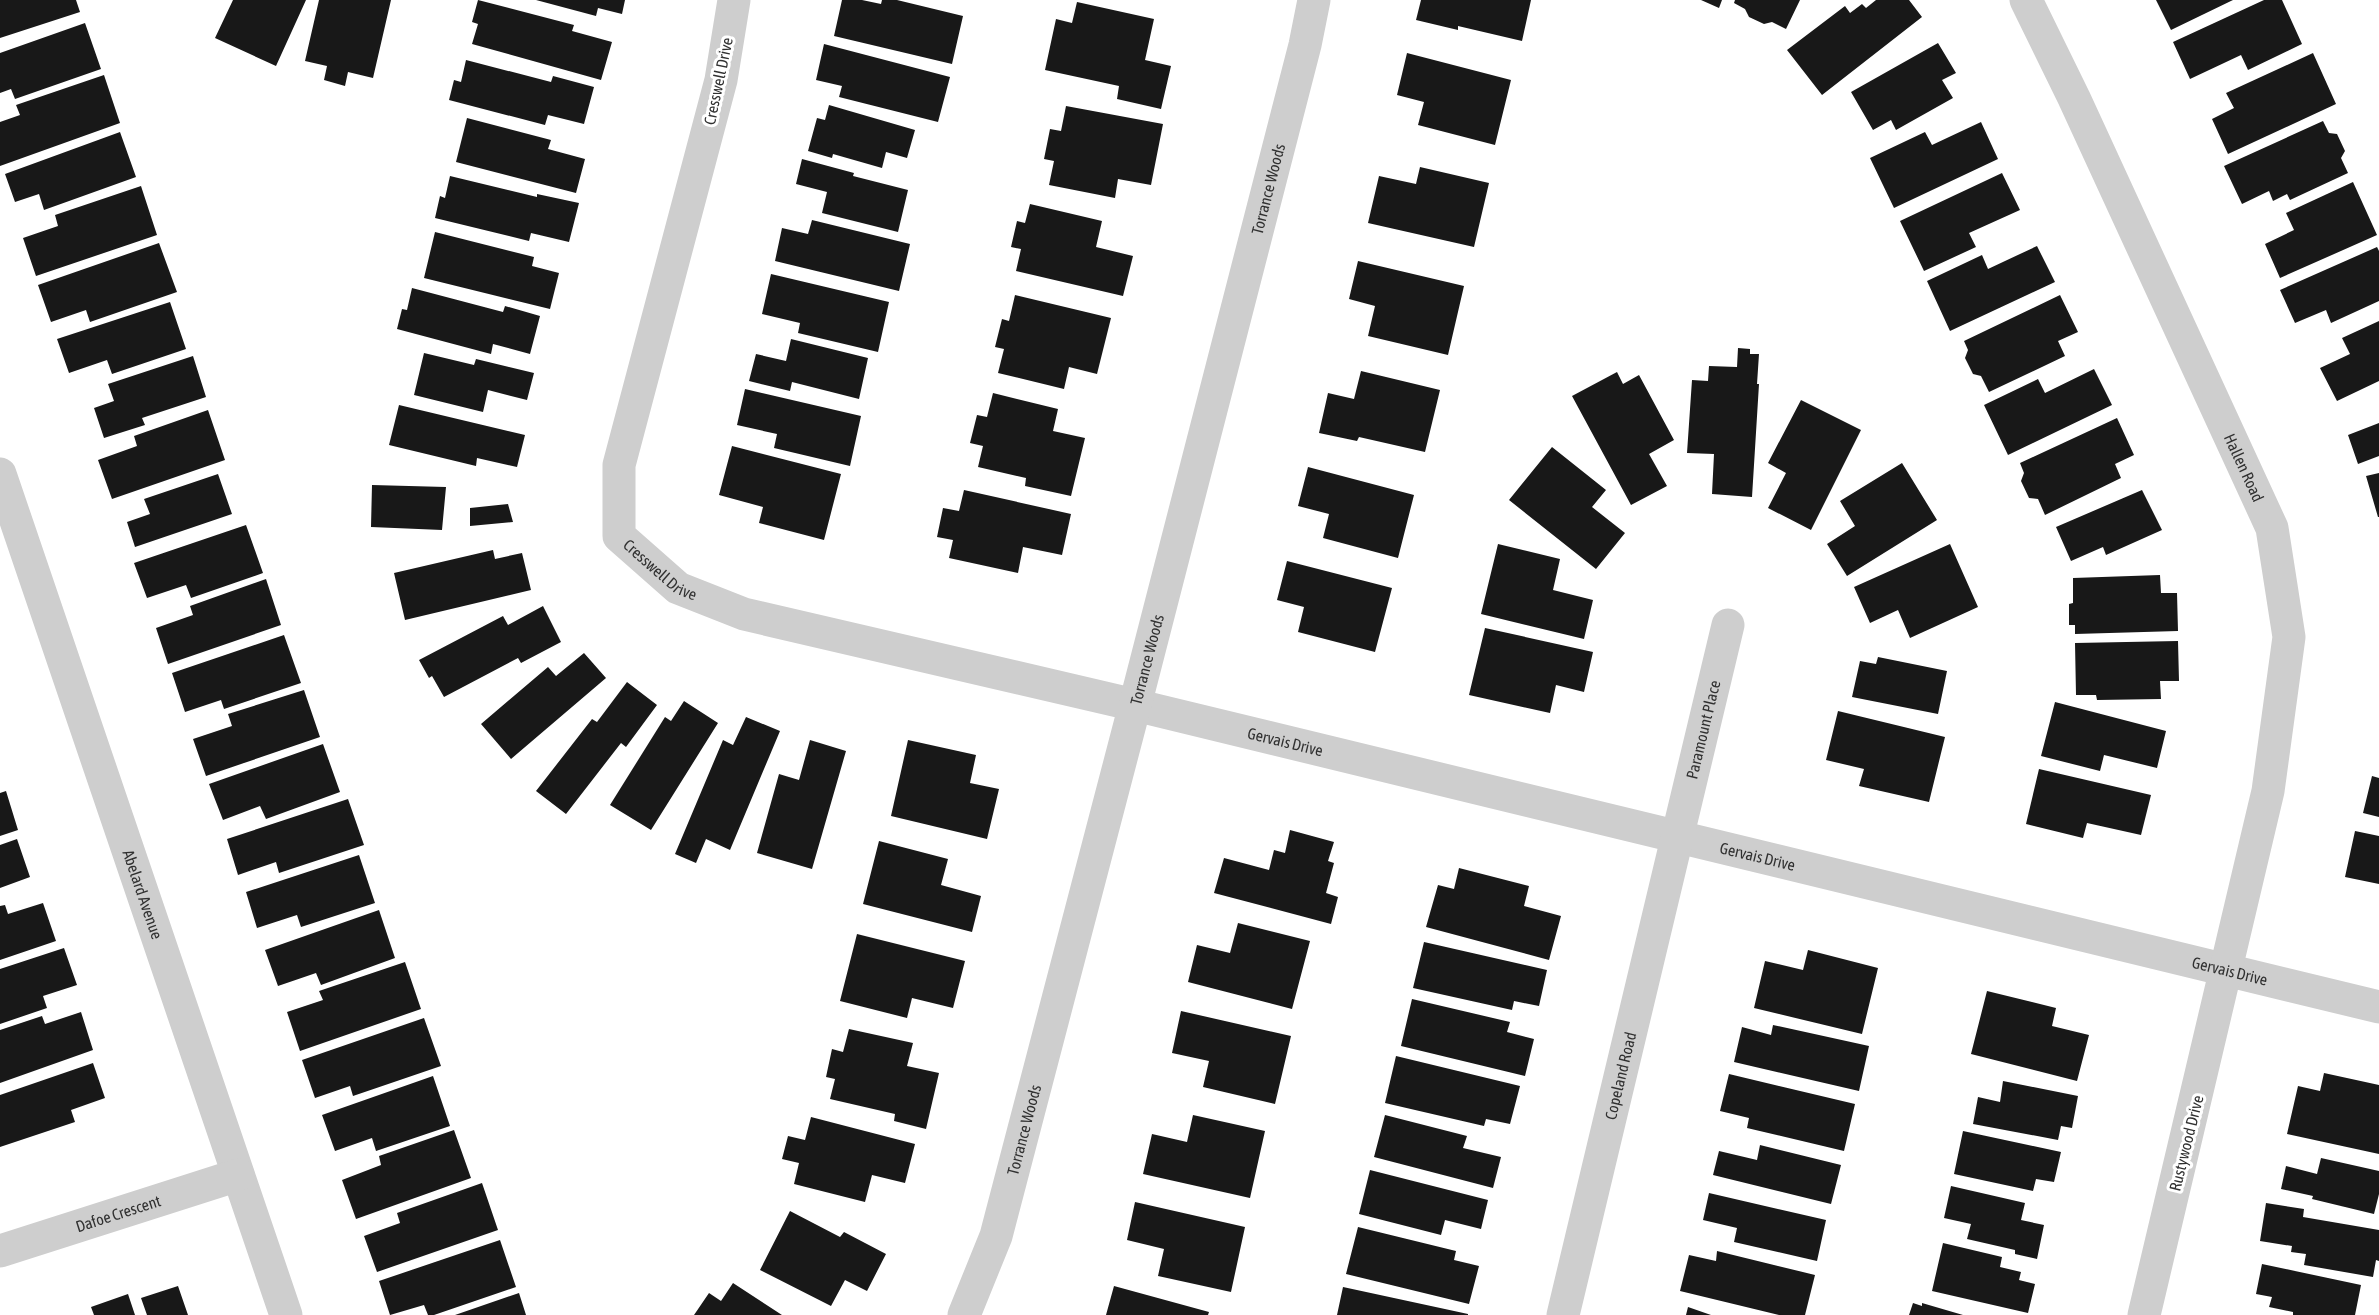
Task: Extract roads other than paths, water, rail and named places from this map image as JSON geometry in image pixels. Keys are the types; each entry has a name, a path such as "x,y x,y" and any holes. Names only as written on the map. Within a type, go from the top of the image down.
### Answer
{"street":[{"name":"Cresswell Drive","path":"734,0 721,80 619,465 619,536 678,588 744,614 1135,705"},
{"name":"Torrance Woods","path":"964,1315 996,1236 1299,68 1314,0"},
{"name":"Hallen Road","path":"2026,0 2074,98 2272,528 2289,637 2268,791 2227,971"},
{"name":"Abelard Avenue","path":"0,474 286,1315"},
{"name":"Paramount Place","path":"1678,836 1728,625"},
{"name":"Gervais Drive","path":"1135,705 2379,1007"},
{"name":"Copeland Road","path":"1563,1315 1678,836"},
{"name":"Rustywood Drive","path":"2144,1315 2227,971"},
{"name":"Dafoe Crescent","path":"0,1251 238,1175"}]}
